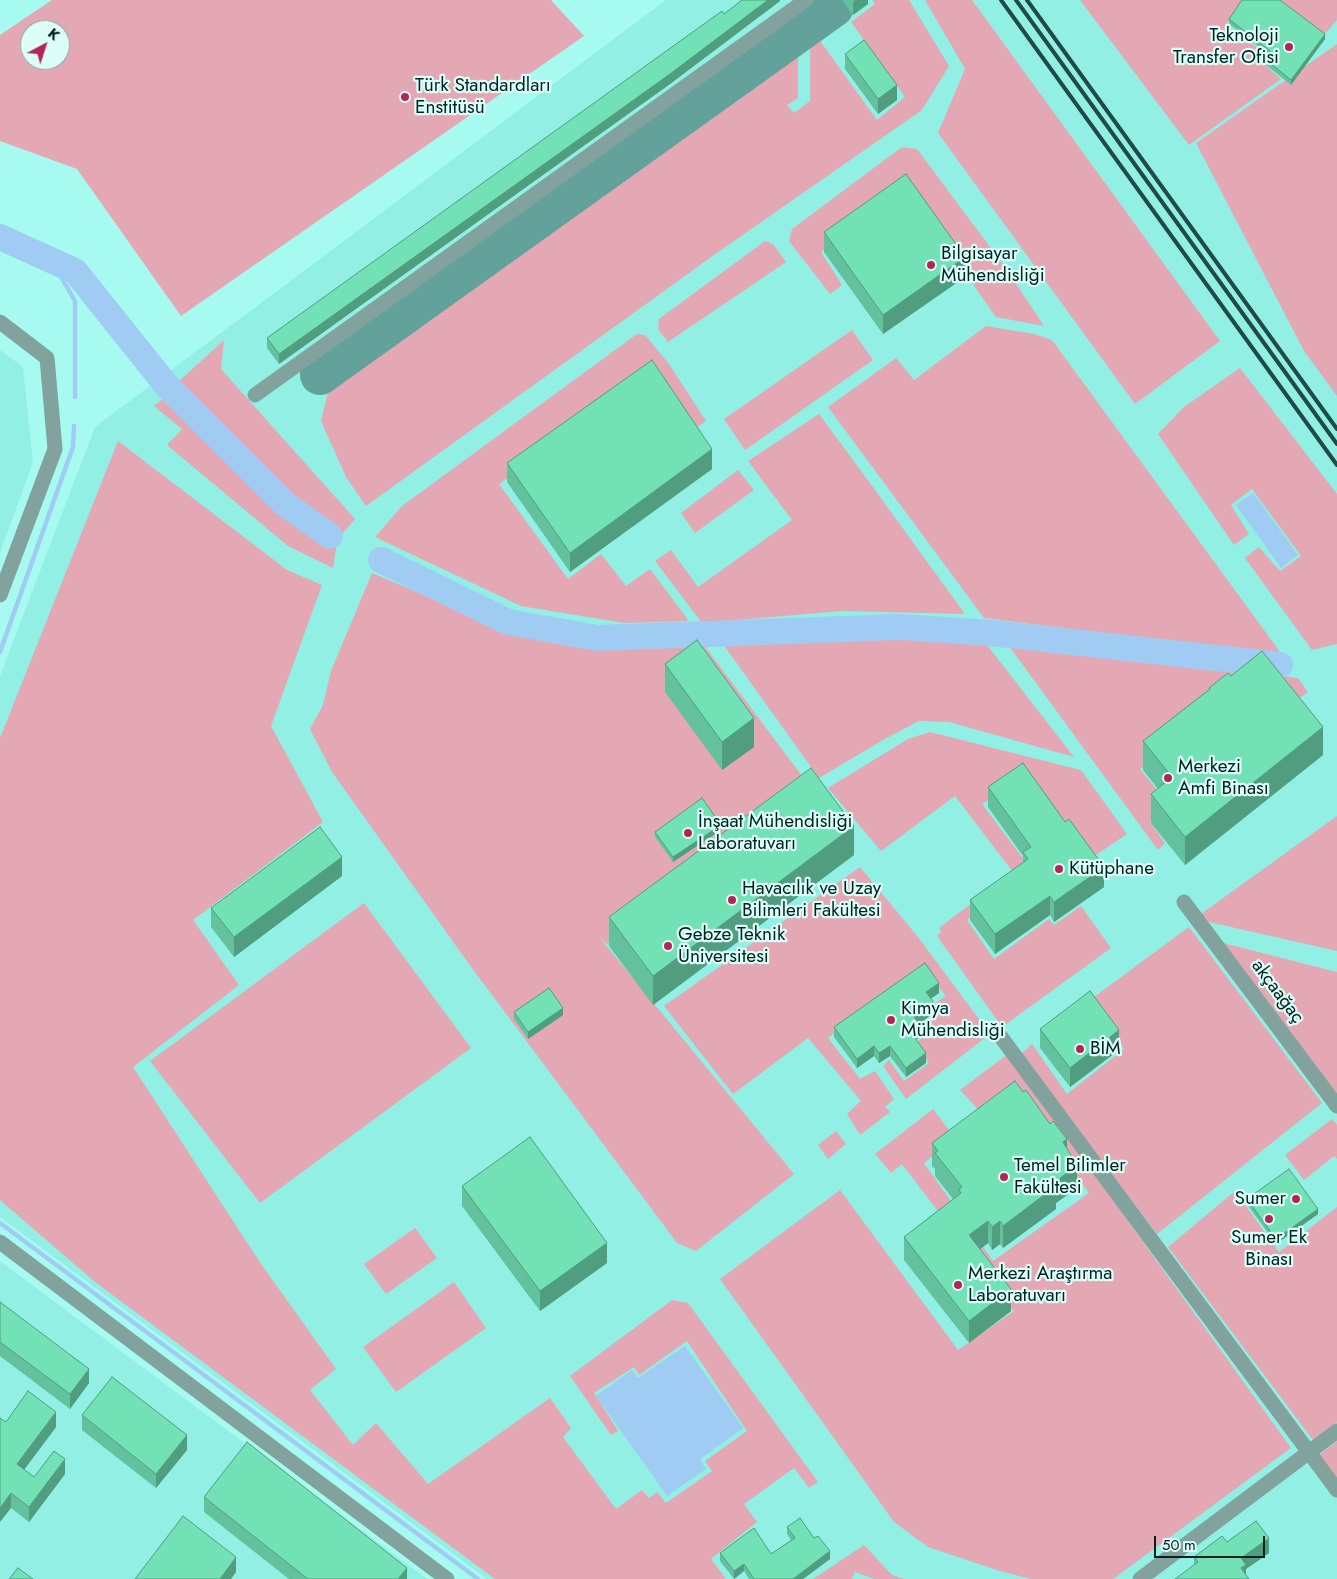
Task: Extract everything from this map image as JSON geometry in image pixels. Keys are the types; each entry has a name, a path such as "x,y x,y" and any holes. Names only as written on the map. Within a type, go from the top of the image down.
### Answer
{"street":[{"path":"255,395 806,0"},
{"path":"0,322 47,358 55,448 0,595"},
{"name":"akçaağaç","path":"1184,902 1337,1106"},
{"path":"1001,1036 1337,1490"},
{"path":"0,1242 447,1579"},
{"path":"1140,1579 1337,1431"}],"shaded area":[{"path":"52,0 551,0 584,36 181,316 77,169 0,141 0,35 20,22 20,70 70,70 70,20 22,20"},
{"name":"Gebze Teknik Üniversitesi","path":"666,0 1337,0 1337,1579 487,1579 0,1217 0,676 95,427"},
{"path":"872,0 909,0 949,66 922,110 714,255 366,506 346,477 321,421 328,392 798,51 798,98 787,105 794,113 810,101 810,43 818,38 877,120 905,97 851,22 875,4"},
{"path":"925,0 972,0 1220,341 1135,404 938,133 965,69"},
{"path":"1080,0 1243,0 1226,25 1268,55 1263,63 1281,79 1189,145"},
{"path":"1276,0 1337,0 1337,20 1323,36"},
{"path":"1337,44 1337,396 1304,351 1196,143"},
{"path":"902,147 917,149 1005,267 1044,326 996,317 907,191 821,252 842,285 830,294 789,241 792,229"},
{"path":"765,241 773,244 786,262 668,342 658,329 659,319"},
{"path":"986,326 1034,334 1052,340 1283,656 984,618 828,407 896,358 914,380"},
{"path":"852,330 873,360 745,450 724,419"},
{"path":"637,334 645,335 669,364 706,421 693,430 655,372 499,484 568,579 601,554 626,586 650,569 689,621 624,623 521,606 375,537 402,506"},
{"path":"224,340 221,369 355,519 342,534 291,500 176,384"},
{"path":"0,350 23,367 33,462 0,553"},
{"path":"1240,368 1337,494 1337,644 1312,650 1245,558 1259,547 1280,571 1301,556 1252,489 1231,505 1249,534 1234,545 1158,434 1184,407"},
{"path":"168,395 305,530 336,548 333,568 288,546 167,445 182,429 154,406"},
{"path":"819,414 965,614 842,611 702,623 655,561 671,550 698,587 792,520 748,461"},
{"path":"118,441 287,570 322,585 271,726 323,822 193,920 239,985 133,1067 259,1261 336,1369 310,1390 353,1445 376,1423 428,1484 550,1398 571,1428 563,1437 616,1509 642,1490 649,1498 657,1492 666,1503 712,1471 705,1461 747,1431 687,1341 639,1375 634,1367 594,1393 618,1431 611,1435 570,1376 672,1300 688,1303 818,1482 809,1488 794,1468 744,1504 757,1522 711,1559 726,1579 495,1579 95,1282 0,1200 0,738"},
{"path":"738,470 754,490 695,533 681,513"},
{"path":"372,573 509,631 606,645 703,644 814,792 607,944 600,938 794,1174 696,1251 677,1243 469,964 332,772 310,729 323,705 331,671"},
{"path":"898,635 984,641 1074,757 949,722 919,721 819,778 723,644"},
{"path":"1009,646 1298,678 1308,692 1286,708 1262,679 1140,769 1170,806 1150,822 1165,843 1158,850"},
{"path":"930,732 1081,770 1127,834 1093,857 1026,777 982,804 1028,865 1025,878 967,920 994,959 1049,919 1054,925 1081,906 1111,948 1002,1027 937,936 941,932 939,928 1013,872 955,796 881,851 828,788 908,739"},
{"path":"1337,816 1337,951 1209,922 1201,914"},
{"path":"860,867 918,937 990,1034 906,1099 883,1066 889,1060 904,1081 929,1063 916,1043 924,1036 920,1027 939,1012 934,1004 946,996 923,966 828,1038 860,1079 875,1071 894,1099 885,1107 890,1112 860,1135 847,1114 861,1101 808,1038 733,1094 664,1006"},
{"path":"364,903 471,1048 260,1203 150,1061"},
{"path":"1189,927 1322,1103 1157,1234 1021,1054 1032,1044 1067,1094 1124,1049 1090,1000"},
{"path":"1223,943 1337,972 1337,1096"},
{"path":"1008,1054 1291,1448 1113,1579 1031,1579 1003,1572 928,1547 894,1522 720,1279 840,1190 958,1350 1014,1311 902,1164 891,1173 875,1154 933,1109 955,1138 924,1163 993,1261 1089,1193 1016,1092 983,1115 960,1090"},
{"path":"1332,1119 1337,1125 1337,1159 1334,1156 1304,1180 1285,1155"},
{"path":"836,1131 846,1144 828,1159 818,1145"},
{"path":"1235,1191 1279,1252 1337,1207 1337,1422 1313,1440 1168,1247"},
{"path":"415,1228 437,1258 386,1294 364,1264"},
{"path":"0,1261 427,1579 0,1579"},
{"path":"454,1282 486,1328 396,1392 363,1347"},
{"path":"1337,1441 1337,1479 1319,1455"},
{"path":"864,1545 892,1575 904,1579 874,1579 855,1572 852,1579 813,1579"}],"water":[{"path":"1253,493 1298,555 1281,568 1236,505"},
{"path":"685,1346 743,1428 700,1459 706,1469 667,1496 596,1396 632,1370 638,1378"}],"building":[{"path":"742,0 768,0 670,74 279,354 267,338 722,11 724,14"},
{"name":"Teknoloji Transfer Ofisi","path":"1242,0 1280,0 1325,34 1291,80 1265,59 1270,51 1229,19"},
{"path":"864,40 897,85 878,99 845,54"},
{"name":"Bilgisayar Mühendisliği","path":"906,174 965,257 883,315 824,232"},
{"path":"652,360 712,449 570,553 507,463"},
{"path":"697,640 754,718 722,742 665,664"},
{"path":"1262,651 1323,727 1185,837 1151,794 1172,777 1143,741 1228,673 1231,676"},
{"name":"Kütüphane","path":"1023,763 1065,822 1069,819 1104,867 1054,902 1050,896 995,934 970,900 1028,859 1023,852 1031,847 988,787"},
{"name":"Havacılık ve Uzay Bilimleri Fakültesi","path":"811,768 854,826 653,976 609,917"},
{"name":"İnşaat Mühendisliği Laboratuvarı","path":"702,798 721,825 673,857 655,832"},
{"path":"320,827 342,857 234,937 211,908"},
{"name":"Kimya Mühendisliği","path":"925,963 939,983 926,992 934,1003 914,1017 921,1026 911,1033 926,1053 906,1068 890,1046 879,1053 874,1046 857,1059 834,1027"},
{"path":"549,988 563,1008 528,1032 514,1012"},
{"path":"1090,991 1119,1030 1070,1068 1040,1029"},
{"path":"1015,1081 1023,1092 1026,1090 1050,1124 1053,1121 1067,1139 1063,1142 1077,1165 1054,1183 1056,1186 1003,1226 1000,1221 992,1227 988,1221 969,1235 1011,1289 969,1321 904,1237 961,1193 959,1190 962,1187 935,1153 938,1151 932,1143"},
{"path":"530,1137 607,1243 540,1291 462,1186"},
{"path":"1289,1169 1318,1209 1276,1239 1247,1199"},
{"path":"0,1302 89,1369 70,1394 0,1342"},
{"path":"112,1377 187,1435 156,1474 82,1415"},
{"path":"28,1391 56,1412 17,1464 34,1477 54,1451 65,1459 29,1507 11,1493 0,1508 0,1418 6,1422"},
{"path":"247,1442 407,1568 398,1579 308,1579 204,1497"},
{"path":"183,1516 236,1557 220,1579 135,1579"},
{"path":"800,1518 814,1538 818,1536 830,1551 793,1579 754,1579 744,1564 734,1571 720,1553 754,1528 771,1554 795,1538 787,1527"},
{"path":"1256,1521 1269,1538 1241,1558 1246,1565 1241,1568 1249,1579 1175,1579 1198,1562 1194,1557 1222,1536 1227,1542"},
{"path":"18,1568 33,1579 9,1579"}],"waterway":[{"path":"0,237 75,271 167,386 285,504 330,536"},
{"path":"52,261 75,301 75,397"},
{"path":"0,652 73,447 74,426"},
{"path":"381,560 508,622 597,638 899,627 991,633 1280,665"},
{"path":"0,1223 478,1579"}],"taxiway":[{"path":"320,375 834,7"}],"railway":[{"path":"1001,0 1337,465"},
{"path":"1016,0 1337,444"},
{"path":"1027,0 1337,429"}],"place":[{"name":"Teknoloji Transfer Ofisi","path":"1289,47"},
{"name":"Türk Standardları Enstitüsü","path":"405,97"},
{"name":"Bilgisayar Mühendisliği","path":"931,265"},
{"name":"Merkezi Amfi Binası","path":"1168,778"},
{"name":"İnşaat Mühendisliği Laboratuvarı","path":"688,833"},
{"name":"Kütüphane","path":"1059,869"},
{"name":"Havacılık ve Uzay Bilimleri Fakültesi","path":"732,900"},
{"name":"Gebze Teknik Üniversitesi","path":"668,946"},
{"name":"Kimya Mühendisliği","path":"891,1020"},
{"name":"BİM","path":"1080,1049"},
{"name":"Temel Bilimler Fakültesi","path":"1004,1177"},
{"name":"Sumer","path":"1296,1199"},
{"name":"Sumer Ek Binası","path":"1269,1219"},
{"name":"Merkezi Araştırma Laboratuvarı","path":"958,1285"}]}
